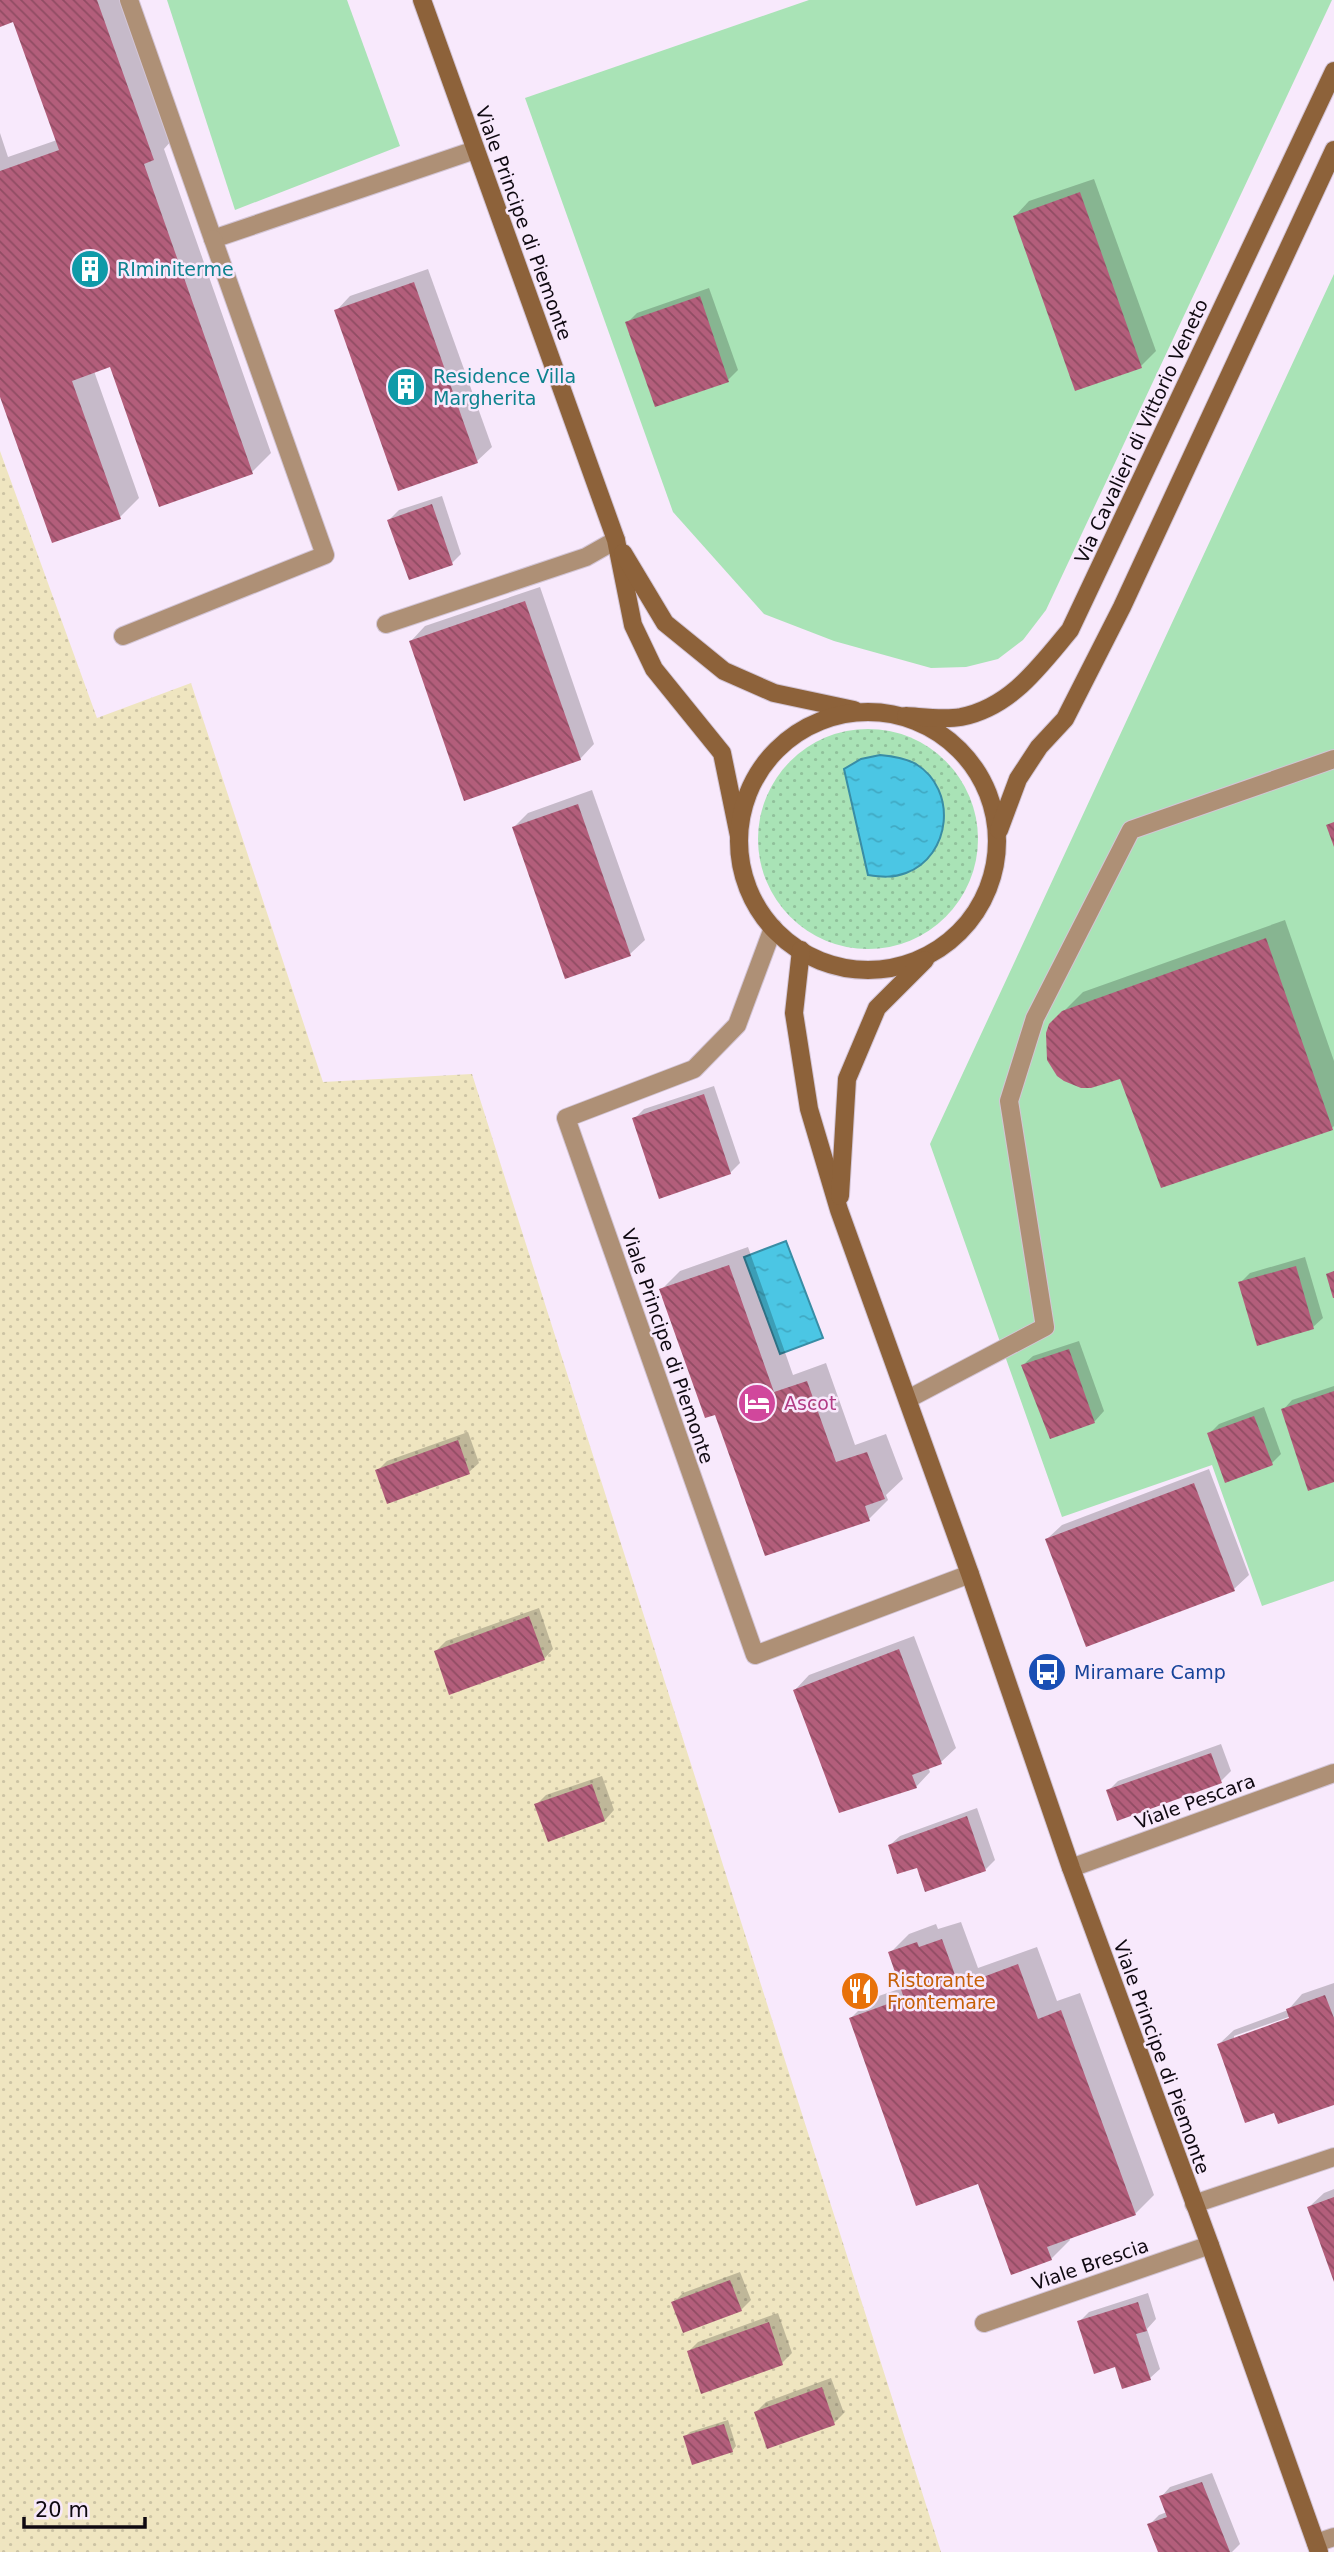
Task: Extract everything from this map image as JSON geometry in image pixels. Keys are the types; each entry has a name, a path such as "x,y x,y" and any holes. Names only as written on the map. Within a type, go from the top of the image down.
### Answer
{"street":[{"path":"123,636 325,555 129,0"},
{"name":"Viale Principe di Piemonte","path":"422,0 616,540 633,625 654,669 722,753 739,836"},
{"name":"Via Cavalieri di Vittorio Veneto","path":"861,711 906,716 960,717 994,705 1023,686 1070,630 1334,71"},
{"path":"213,239 475,150"},
{"path":"998,833 1018,779 1039,747 1065,719 1122,607 1334,150"},
{"path":"386,624 586,557 616,540"},
{"name":"Viale Principe di Piemonte","path":"616,540 665,623 724,671 774,693 861,711"},
{"path":"861,711 826,718 790,737 761,768 745,801 739,836 743,872 753,900 773,928 801,950 839,966 874,970 904,965 933,953 961,931 985,898 996,868 998,833 994,807 983,779 951,741 906,716"},
{"path":"908,1399 1045,1327 1009,1101 1035,1018 1131,830 1334,759"},
{"name":"Viale Principe di Piemonte","path":"773,928 737,1025 694,1069 566,1118 755,1655 970,1574"},
{"name":"Viale Principe di Piemonte","path":"801,950 794,1013 808,1109 839,1210 970,1574 1071,1868 1210,2245 1317,2548"},
{"name":"Viale Principe di Piemonte","path":"839,1210 847,1079 877,1007 933,953"},
{"name":"Viale Pescara","path":"1071,1868 1334,1773"},
{"path":"1194,2204 1334,2157"},
{"name":"Viale Brescia","path":"984,2323 1210,2245"},
{"path":"1317,2548 1334,2537"}],"green space":[{"path":"167,0 347,0 400,146 235,210"},
{"path":"809,0 1332,0 1046,610 1023,640 998,659 966,667 931,668 834,641 764,614 673,512 525,98"},
{"path":"1334,274 1334,1581 1262,1606 1212,1465 1062,1517 930,1144"},
{"path":"879,729 910,737 929,747 946,761 960,778 970,797 976,817 976,861 970,881 960,900 946,917 929,931 900,945 857,949 836,945 816,936 798,924 783,909 762,871 758,828 762,807 771,787 783,769 798,754 836,733"}],"sand":[{"path":"0,451 97,718 191,683 323,1082 472,1074 941,2552 0,2552"}],"water":[{"path":"880,755 907,760 929,775 943,805 944,822 940,838 921,865 906,873 882,877 868,875 844,769 861,759"},
{"path":"786,1241 823,1338 780,1354 744,1257"}],"building":[{"name":"RIminiterme","path":"0,0 97,0 154,160 144,164 253,474 159,507 110,367 72,381 121,519 52,543 0,397 0,171 59,150 13,22 0,27"},
{"path":"1080,192 1142,368 1075,391 1013,216"},
{"name":"Residence Villa Margherita","path":"414,282 478,463 398,491 334,310"},
{"path":"700,296 729,382 655,407 625,322"},
{"path":"432,504 453,565 409,580 387,520"},
{"path":"525,601 581,760 464,801 409,641"},
{"path":"578,804 631,956 565,979 512,827"},
{"path":"1334,822 1334,847 1326,825"},
{"path":"1266,938 1333,1130 1161,1188 1120,1079 1091,1088 1081,1088 1057,1076 1047,1060 1046,1033 1049,1024 1062,1011"},
{"path":"704,1094 731,1174 659,1199 632,1118"},
{"name":"Ascot","path":"729,1265 774,1392 807,1381 836,1462 867,1452 885,1499 865,1506 870,1521 765,1556 715,1415 705,1418 659,1289"},
{"path":"1296,1266 1314,1329 1257,1346 1238,1282"},
{"path":"1334,1271 1334,1298 1333,1298 1326,1274"},
{"path":"1069,1349 1095,1423 1050,1439 1021,1365"},
{"path":"1334,1391 1334,1482 1308,1491 1281,1409"},
{"path":"1254,1416 1273,1465 1225,1483 1207,1433"},
{"path":"458,1440 470,1474 387,1504 375,1470"},
{"path":"1194,1483 1235,1591 1086,1647 1045,1539"},
{"path":"529,1616 545,1660 449,1695 434,1651"},
{"path":"899,1649 942,1764 912,1775 917,1788 839,1813 793,1690"},
{"path":"1211,1753 1222,1783 1117,1821 1106,1790"},
{"path":"592,1784 605,1821 548,1842 534,1804"},
{"path":"967,1816 986,1871 925,1892 917,1868 897,1874 888,1845"},
{"path":"942,1939 959,1986 1018,1964 1038,2019 1061,2010 1136,2215 1047,2247 1052,2260 1011,2275 978,2184 916,2206 849,2018 904,1998 888,1952 917,1942 919,1947"},
{"path":"1325,1995 1334,2018 1334,2105 1278,2124 1274,2113 1245,2123 1217,2044 1289,2018 1286,2009"},
{"path":"1334,2197 1334,2282 1307,2207"},
{"path":"730,2280 742,2311 683,2333 671,2302"},
{"path":"1138,2302 1147,2331 1136,2334 1151,2380 1122,2389 1115,2367 1094,2374 1077,2321"},
{"path":"769,2322 783,2365 701,2394 687,2351"},
{"path":"822,2387 835,2425 767,2449 754,2412"},
{"path":"724,2424 733,2452 692,2465 683,2436"},
{"path":"1202,2482 1230,2552 1158,2552 1147,2524 1167,2517 1159,2496"}],"place":[{"name":"RIminiterme","path":"90,269"},
{"name":"Residence Villa Margherita","path":"406,387"},
{"name":"Ascot","path":"757,1403"},
{"name":"Miramare Camp","path":"1047,1672"},
{"name":"Ristorante Frontemare","path":"860,1991"}]}
